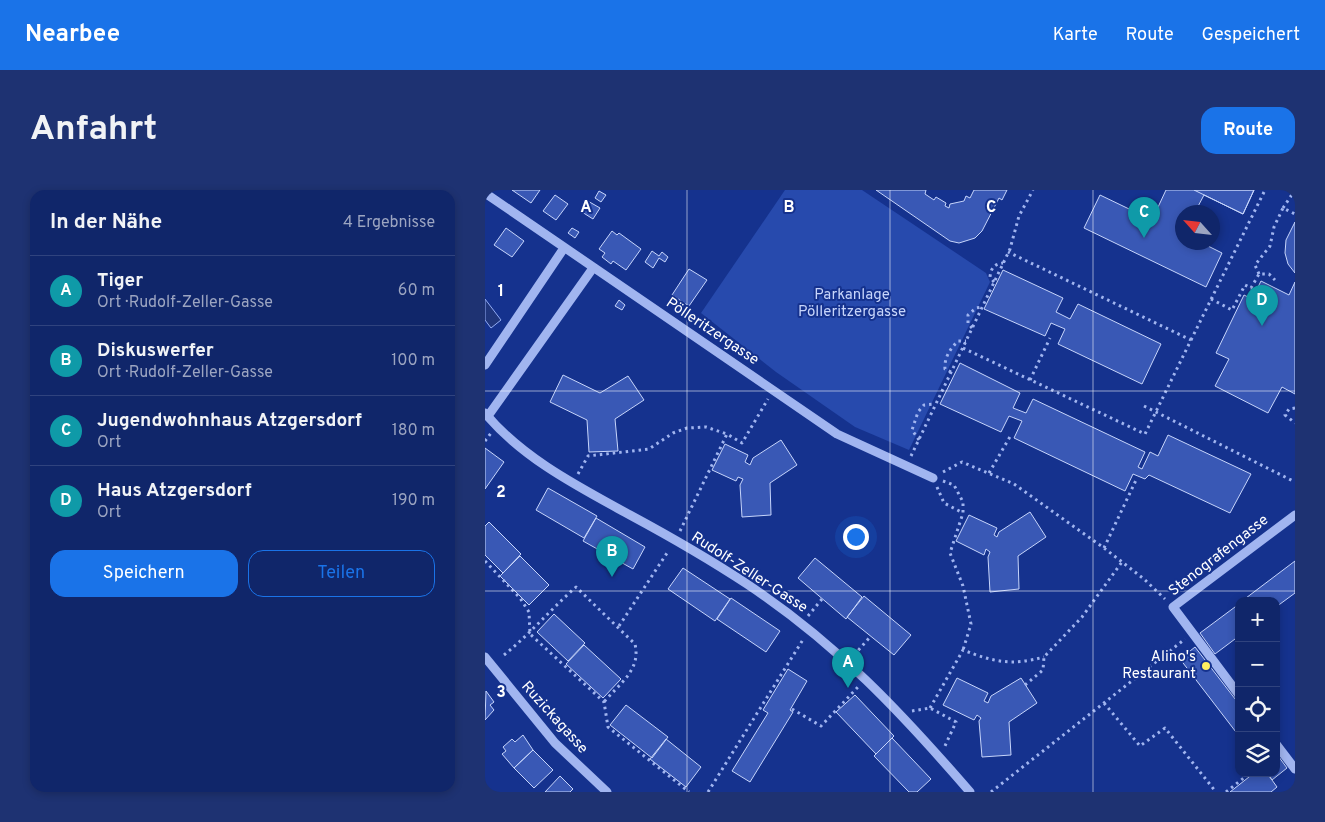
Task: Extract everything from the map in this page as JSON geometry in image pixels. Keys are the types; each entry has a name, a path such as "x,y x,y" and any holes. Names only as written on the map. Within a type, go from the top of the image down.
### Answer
{"street":[{"name":"Pölleritzergasse","path":"485,193 837,434 933,478"},
{"path":"485,365 564,248"},
{"path":"486,414 593,268"},
{"name":"Rudolf-Zeller-Gasse","path":"486,414 516,443 572,483 675,541 746,584 810,630 867,679 971,792"},
{"name":"Stenografengasse","path":"1235,690 1173,607 1295,515"},
{"name":"Ruzickagasse","path":"485,657 489,670 555,743 607,792"},
{"path":"1280,749 1295,769"}],"path":[{"path":"906,465 1003,263 1019,216 1033,190"},
{"path":"963,348 1145,434 1265,190"},
{"path":"1259,274 1255,265 1270,246 1274,227 1283,208 1295,190"},
{"path":"1283,208 1295,214"},
{"path":"1008,252 1191,340"},
{"path":"994,282 990,277 991,270 996,264 1003,263"},
{"path":"1211,299 1232,310 1245,285 1251,288 1259,274"},
{"path":"1259,274 1269,274 1275,280"},
{"path":"972,328 968,324 968,315 975,308 982,307"},
{"path":"1030,380 1050,338"},
{"path":"951,372 945,369 945,361 958,342 966,341"},
{"path":"572,483 588,456 649,450 673,433 687,428 706,427 727,434 743,443 773,390"},
{"path":"919,440 912,430 918,412 924,405 935,404"},
{"path":"1144,406 1295,482"},
{"path":"1295,408 1285,412 1287,418 1295,423"},
{"path":"619,626 675,541 727,434"},
{"path":"989,473 1011,435"},
{"path":"933,478 962,462 1014,484 1104,548 1144,579 1173,607"},
{"path":"929,708 963,650 971,624 963,586 950,554 963,513 963,502 954,485 933,478"},
{"path":"1104,548 1137,478"},
{"path":"944,503 963,513"},
{"path":"485,562 520,598 529,612 530,634 604,702 608,727 689,792"},
{"path":"963,650 995,662 1024,663 1044,657 1082,617 1121,562"},
{"path":"504,655 530,634 552,609 576,587 619,626 635,644 638,655 636,665 604,702"},
{"path":"807,617 822,598"},
{"path":"708,792 780,679 781,673 810,630"},
{"path":"991,792 1192,633"},
{"path":"854,656 871,636"},
{"path":"1025,684 1043,670 1044,657"},
{"path":"792,709 821,726 867,679"},
{"path":"1104,703 1141,746 1165,728 1215,792"},
{"path":"912,711 929,708 956,722 944,748"},
{"path":"1226,792 1245,777"}],"green space":[{"name":"Parkanlage Pölleritzergasse","path":"785,190 862,190 986,273 990,282 909,450 855,427 776,372 701,313"}],"shaded area":[{"path":"485,299 501,320 491,328 485,320"}],"building":[{"path":"512,190 540,190 531,203"},
{"path":"876,190 926,190 925,194 934,200 936,197 946,203 945,206 949,208 950,204 964,201 966,196 970,198 974,190 1007,190 1002,200 999,198 982,231 975,238 959,243 950,241"},
{"path":"1166,190 1254,190 1243,214 1204,195 1199,205 1175,205 1175,250 1216,250 1222,253 1206,287 1084,228 1100,195 1152,220"},
{"path":"1194,190 1254,190 1243,214"},
{"path":"599,191 606,195 601,202 595,198"},
{"path":"555,195 568,204 556,220 543,211"},
{"path":"586,200 600,208 593,219 582,212"},
{"path":"1295,222 1295,273 1288,264 1285,253 1286,240"},
{"path":"506,228 524,241 512,257 494,245"},
{"path":"572,228 579,232 575,238 568,233"},
{"path":"612,231 617,235 619,233 641,249 626,270 613,261 611,264 602,257 605,253 599,249"},
{"path":"652,251 659,256 662,252 668,257 665,262 659,258 653,268 645,262"},
{"path":"689,269 707,280 689,306 672,295"},
{"path":"1003,270 1063,298 1056,312 1070,319 1078,304 1161,344 1142,384 1058,344 1065,329 1051,323 1045,336 984,309"},
{"path":"1261,281 1289,295 1295,282 1295,394 1282,387 1268,413 1215,386 1229,359 1216,353 1244,295 1252,299"},
{"path":"619,300 625,305 622,310 615,306"},
{"path":"960,363 1020,393 1013,408 1026,413 1033,399 1145,452 1138,467 1142,469 1150,452 1158,456 1168,435 1251,474 1230,513 1149,475 1145,479 1133,474 1125,491 1014,438 1022,421 1009,416 1001,432 940,404"},
{"path":"563,375 600,393 628,376 644,400 615,419 618,451 589,452 587,420 550,402"},
{"path":"781,440 797,465 770,483 771,515 742,517 740,485 743,479 738,477 736,481 712,470 725,444 748,455 745,462 750,465 753,458"},
{"path":"485,448 504,462 485,489"},
{"path":"548,488 597,516 584,538 536,510"},
{"path":"1030,512 1046,537 1018,556 1019,589 990,592 988,557 990,552 986,549 984,555 956,541 969,515 997,528 994,535 997,537 999,532"},
{"path":"596,518 645,547 633,569 583,541"},
{"path":"489,522 521,554 503,573 485,555 485,526"},
{"path":"520,556 549,585 529,605 500,576"},
{"path":"815,558 862,597 846,619 798,578"},
{"path":"1295,561 1295,593 1280,604 1280,597 1247,597"},
{"path":"683,568 730,599 715,621 668,589"},
{"path":"864,596 911,635 894,655 847,617"},
{"path":"731,598 780,631 766,652 717,619"},
{"path":"1235,607 1235,639 1215,654 1200,633"},
{"path":"554,614 585,643 568,661 537,632"},
{"path":"584,645 621,679 603,698 566,664"},
{"path":"1195,647 1235,699 1235,731 1180,659"},
{"path":"788,669 807,681 790,710 793,712 750,782 732,771 768,713 763,710"},
{"path":"957,678 988,693 984,701 988,703 991,696 1021,678 1037,703 1009,722 1011,755 982,757 979,721 981,718 977,715 974,720 943,705"},
{"path":"486,691 494,702 490,705 494,710 485,720"},
{"path":"855,695 894,736 876,754 836,712"},
{"path":"626,705 668,737 652,758 610,725"},
{"path":"523,735 533,750 514,768 502,754 506,751 503,747 512,739 515,742"},
{"path":"892,738 931,779 917,792 909,792 874,756"},
{"path":"666,739 701,767 686,787 650,759"},
{"path":"533,750 553,770 534,788 514,768"},
{"path":"1280,758 1287,768 1280,774"},
{"path":"560,776 573,789 570,792 545,792"},
{"path":"1249,777 1270,777 1277,787 1271,792 1230,792"}],"place":[{"name":"Jugendwohnhaus Atzgersdorf","path":"1144,238"},
{"name":"Haus Atzgersdorf","path":"1262,326"},
{"name":"Diskuswerfer","path":"612,577"},
{"name":"Alino's Restaurant","path":"1206,666"},
{"name":"Tiger","path":"848,688"}]}
